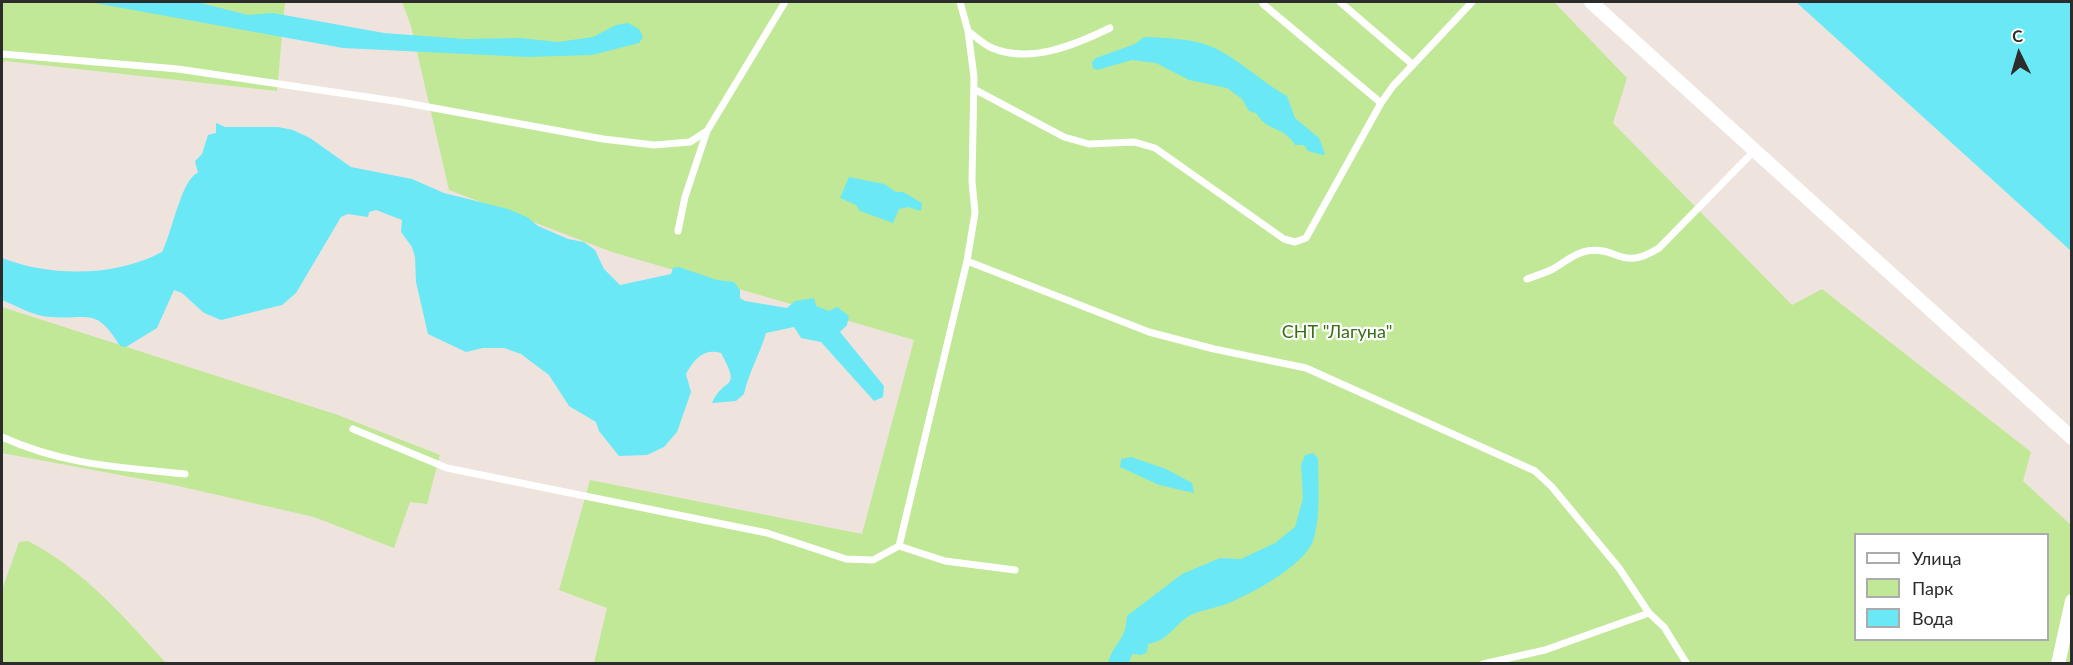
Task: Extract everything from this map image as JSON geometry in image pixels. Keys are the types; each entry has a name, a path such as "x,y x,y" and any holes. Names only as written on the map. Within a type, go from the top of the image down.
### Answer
{"street":[{"path":"1591,2 2072,438"},
{"path":"2058,663 2072,601"}],"lane":[{"path":"678,231 685,197 707,131 785,2"},
{"path":"899,546 967,261 975,213 972,180 974,89 968,32 960,2"},
{"path":"1340,2 1412,64"},
{"path":"974,89 1064,136 1089,144 1134,142 1155,148 1275,233 1295,242 1306,238 1381,103 1412,64 1472,2"},
{"path":"1263,4 1381,103"},
{"path":"968,32 989,47 1026,54 1086,40 1110,28"},
{"path":"2,54 178,69 401,102 603,139 654,145 690,142 707,131"},
{"path":"1527,279 1551,270 1586,251 1595,251 1626,260 1645,257 1659,248 1755,150"},
{"path":"967,261 1149,332 1214,349 1306,368 1536,471 1619,568 1648,613 1664,627 1687,663"},
{"path":"352,429 447,468 767,533 846,559 873,560 899,546 945,561 1015,570"},
{"path":"2,437 34,452 81,464 185,474"},
{"path":"1483,663 1545,650 1648,613"}],"green space":[{"path":"2,2 285,2 277,91 5,61 2,64"},
{"name":"СНТ \"Лагуна\"","path":"402,2 1554,2 1627,78 1613,123 1792,305 1822,289 2031,452 2023,481 2071,525 2071,663 594,663 607,608 559,590 590,480 862,534 914,340 612,252 449,190 411,26"},
{"path":"2,307 338,415 440,455 427,504 410,502 394,548 314,517 174,485 2,453"},
{"path":"28,541 48,552 85,580 119,612 166,663 2,663 3,587 19,542"}],"water":[{"path":"89,2 197,2 248,15 273,13 384,33 464,39 520,38 558,42 593,37 616,25 628,23 639,29 643,37 639,43 592,55 528,57 343,48"},
{"path":"1796,2 2071,2 2071,251 2070,250"},
{"path":"1144,37 1197,42 1215,48 1237,61 1287,96 1295,118 1319,138 1325,154 1308,151 1304,145 1295,145 1286,134 1265,124 1256,113 1249,111 1242,99 1227,88 1189,80 1156,63 1132,60 1097,70 1093,68 1092,62 1096,58 1135,44"},
{"path":"216,123 225,127 278,127 293,130 310,138 351,167 412,179 444,193 508,209 527,217 538,226 568,239 584,242 595,250 604,269 620,285 671,274 673,268 679,267 717,280 734,282 740,290 740,298 745,301 787,308 795,301 814,298 816,306 829,311 837,307 849,316 847,325 840,332 884,386 883,397 874,401 821,342 801,338 794,327 766,333 744,394 736,401 712,403 731,379 721,353 704,354 692,364 686,374 691,392 677,432 664,447 647,455 619,456 599,431 596,422 569,406 549,375 521,354 504,348 483,348 466,352 428,334 416,282 415,257 412,247 401,232 402,220 376,210 369,212 368,217 348,214 341,217 296,293 282,305 221,320 204,313 182,293 174,290 157,328 126,347 120,346 112,333 97,320 83,317 44,316 31,313 2,300 2,258 41,269 82,272 124,266 162,252 187,185 198,173 195,161 202,154 208,135 216,133"},
{"path":"849,177 884,184 896,192 903,192 922,203 921,211 908,207 899,209 893,223 860,211 856,205 840,198"},
{"path":"1313,453 1318,458 1316,532 1307,551 1298,561 1274,579 1247,594 1224,605 1187,617 1168,635 1148,644 1147,652 1142,655 1132,654 1129,663 1108,663 1122,636 1127,616 1182,574 1220,558 1241,559 1275,543 1295,527 1303,498 1301,465 1305,455"},
{"path":"1131,457 1166,469 1192,483 1194,493 1159,485 1120,467 1121,459"}]}
